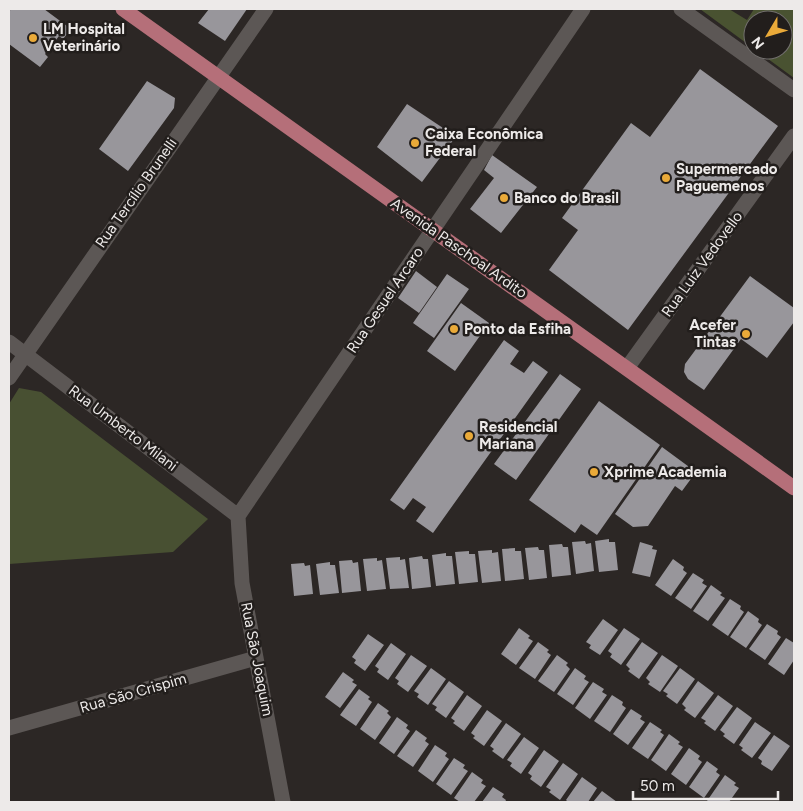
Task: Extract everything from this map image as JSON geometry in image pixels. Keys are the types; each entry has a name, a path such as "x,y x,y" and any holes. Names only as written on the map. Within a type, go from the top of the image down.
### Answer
{"main road":[{"name":"Avenida Paschoal Ardito","path":"123,9 794,488"}],"street":[{"name":"Rua Tercílio Brunelli","path":"9,378 216,77 266,9"},
{"name":"Rua Gesuel Arcaro","path":"238,516 583,9"},
{"path":"681,9 794,90"},
{"name":"Rua Luiz Vedovello","path":"627,368 794,136"},
{"name":"Rua Umberto Milani","path":"9,342 238,516"},
{"name":"Rua São Joaquim","path":"238,516 242,583 284,802"},
{"name":"Rua São Crispim","path":"9,728 256,658"}],"green space":[{"path":"700,9 729,9 743,18 743,41"},
{"path":"754,9 794,9 794,78 770,60 793,60 793,10"},
{"path":"19,388 41,392 208,519 173,552 9,564 9,404"}],"building":[{"name":"LM Hospital Veterinário","path":"11,9 44,9 71,29 63,39 59,36 45,54 48,57 40,67 9,44 9,12"},
{"path":"209,9 247,9 225,41 198,23"},
{"name":"Supermercado Paguemenos","path":"700,69 778,126 628,330 549,270 578,230 562,218 631,123 650,137"},
{"path":"147,81 175,98 174,108 128,171 99,149"},
{"name":"Caixa Econômica Federal","path":"407,104 449,132 454,139 422,182 377,147"},
{"name":"Banco do Brasil","path":"492,155 537,187 501,233 470,209 494,178 484,170"},
{"path":"416,271 437,287 419,313 398,298"},
{"path":"447,274 469,289 434,338 413,323"},
{"name":"Acefer Tintas","path":"750,276 794,308 794,322 767,358 741,339 704,390 688,379 684,372 685,364"},
{"path":"461,303 489,323 455,371 427,351"},
{"name":"Residencial Mariana","path":"504,340 519,351 510,364 524,373 533,361 548,372 433,533 416,521 426,507 413,498 404,510 390,500"},
{"path":"560,374 581,389 516,480 494,464"},
{"name":"Xprime Academia","path":"599,401 660,445 597,535 581,524 575,533 529,500"},
{"path":"662,447 696,472 682,491 675,486 648,526 633,527 615,514"},
{"path":"609,539 609,542 615,542 618,570 599,572 595,541"},
{"path":"585,541 586,544 591,543 594,571 576,574 572,542"},
{"path":"640,542 653,546 652,549 657,550 650,577 632,573"},
{"path":"562,544 563,547 568,547 571,575 552,577 549,545"},
{"path":"538,547 539,550 544,550 547,578 529,580 525,548"},
{"path":"515,548 515,551 521,551 524,579 505,581 502,549"},
{"path":"492,550 492,553 498,552 501,581 482,583 478,551"},
{"path":"469,551 469,554 475,554 478,582 459,584 455,552"},
{"path":"446,553 446,556 452,556 455,584 436,586 432,555"},
{"path":"422,556 423,559 428,559 431,587 412,589 409,558"},
{"path":"400,557 400,560 405,559 409,588 390,589 386,558"},
{"path":"377,558 377,561 382,560 386,589 367,591 363,559"},
{"path":"673,559 684,567 683,570 687,573 671,596 655,585"},
{"path":"352,560 353,563 358,562 361,591 342,593 339,561"},
{"path":"330,562 330,565 335,565 339,593 320,595 316,564"},
{"path":"304,563 305,566 310,565 313,594 294,596 291,564"},
{"path":"693,573 704,580 702,583 707,586 691,609 675,598"},
{"path":"711,585 722,593 720,595 725,598 708,621 693,611"},
{"path":"730,599 741,606 740,609 744,612 728,636 712,625"},
{"path":"748,611 759,619 758,622 762,625 746,648 730,637"},
{"path":"603,619 618,630 600,655 589,648 591,645 586,642"},
{"path":"767,624 778,631 777,634 781,637 765,660 749,649"},
{"path":"519,628 530,636 528,638 533,641 516,665 501,654"},
{"path":"624,628 640,639 621,665 610,657 612,654 608,651"},
{"path":"368,634 384,645 365,671 354,663 356,660 352,657"},
{"path":"786,638 794,643 794,660 784,675 768,664"},
{"path":"538,642 549,650 547,652 551,655 535,679 519,668"},
{"path":"642,642 658,653 639,679 628,671 630,669 626,665"},
{"path":"391,643 406,654 388,680 377,672 379,669 375,666"},
{"path":"411,655 427,666 408,692 397,684 399,681 395,678"},
{"path":"557,655 568,663 566,665 570,669 554,692 538,681"},
{"path":"662,655 678,666 660,692 648,684 650,682 646,678"},
{"path":"431,668 446,679 428,705 417,697 419,694 414,691"},
{"path":"575,668 586,676 584,679 589,682 573,705 557,694"},
{"path":"680,668 695,679 677,704 666,696 668,694 663,691"},
{"path":"343,672 354,680 352,682 357,685 340,708 325,697"},
{"path":"449,681 464,692 446,718 435,710 437,707 432,704"},
{"path":"698,681 714,693 695,718 684,710 686,708 682,704"},
{"path":"593,682 604,689 602,692 607,695 590,719 575,708"},
{"path":"359,689 370,697 368,699 372,702 356,726 340,715"},
{"path":"467,695 482,706 464,731 453,723 455,721 451,718"},
{"path":"612,695 623,702 622,705 626,708 610,732 594,721"},
{"path":"718,695 733,706 715,731 704,723 706,721 701,718"},
{"path":"378,703 389,711 387,713 391,717 375,740 360,729"},
{"path":"737,707 752,718 734,744 723,736 725,734 720,730"},
{"path":"631,709 642,716 640,719 645,722 628,745 613,734"},
{"path":"487,710 502,721 484,746 473,738 475,736 471,733"},
{"path":"397,717 408,725 406,728 410,731 394,754 379,743"},
{"path":"650,722 662,730 660,732 664,735 648,759 632,748"},
{"path":"755,722 771,733 752,758 741,750 743,748 739,745"},
{"path":"506,723 521,734 503,759 492,751 494,749 490,746"},
{"path":"416,730 427,738 425,741 429,744 413,767 397,756"},
{"path":"669,734 680,742 678,744 683,747 666,771 651,760"},
{"path":"774,735 790,746 772,771 761,764 762,761 758,758"},
{"path":"524,737 539,748 521,774 510,766 512,763 507,760"},
{"path":"435,745 447,753 445,756 449,759 433,782 418,771"},
{"path":"689,748 700,756 698,759 702,762 686,785 671,774"},
{"path":"544,750 559,761 541,787 530,779 532,776 528,773"},
{"path":"454,758 465,765 463,768 468,771 451,795 436,784"},
{"path":"707,761 718,769 716,772 720,775 704,798 689,787"},
{"path":"563,763 578,774 560,800 549,792 551,790 546,787"},
{"path":"472,772 483,780 481,783 486,786 474,802 460,802 454,798"},
{"path":"725,775 736,783 734,785 739,788 729,802 707,801"},
{"path":"582,777 597,788 588,802 568,802 566,800"},
{"path":"493,787 504,794 502,797 506,800 505,802 482,802"},
{"path":"602,791 617,802 593,802"}],"place":[{"name":"LM Hospital Veterinário","path":"33,38"},
{"name":"Caixa Econômica Federal","path":"415,143"},
{"name":"Supermercado Paguemenos","path":"666,178"},
{"name":"Banco do Brasil","path":"504,198"},
{"name":"Ponto da Esfiha","path":"454,329"},
{"name":"Acefer Tintas","path":"746,334"},
{"name":"Residencial Mariana","path":"469,436"},
{"name":"Xprime Academia","path":"594,472"}]}
